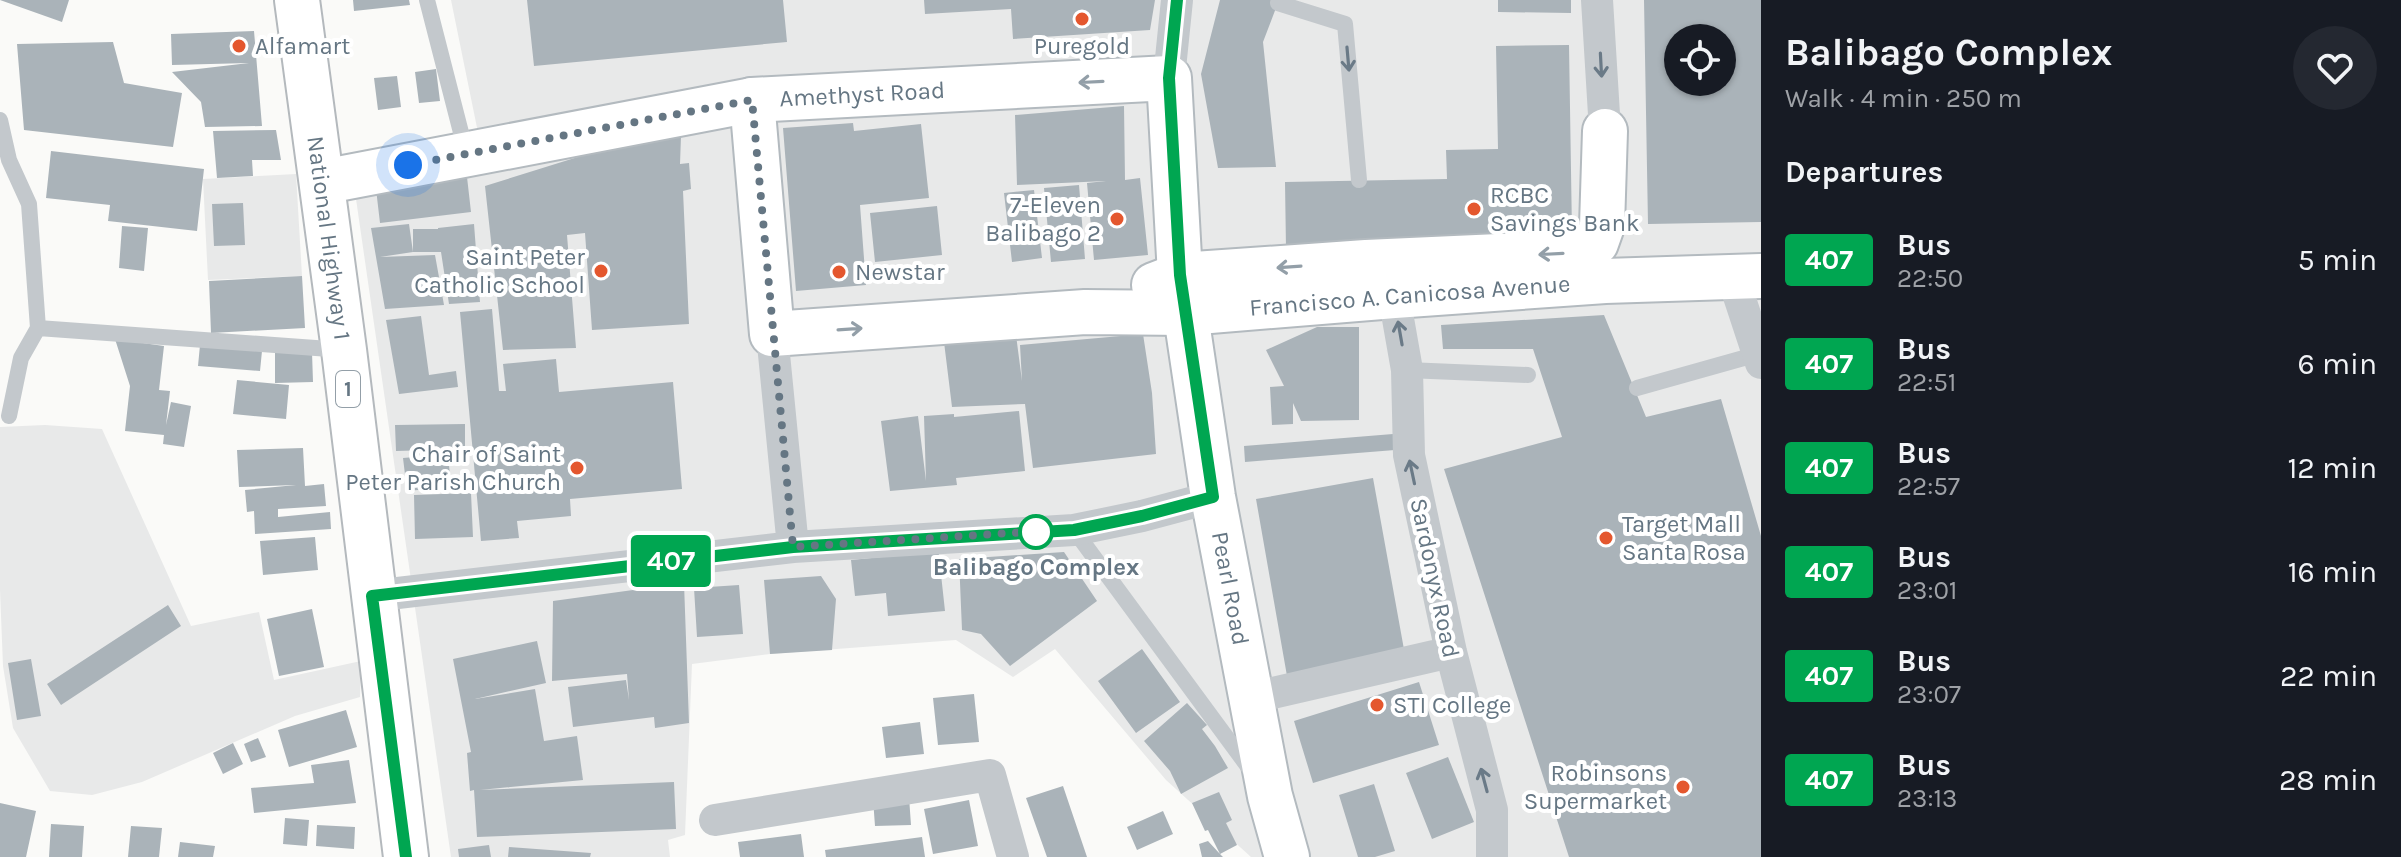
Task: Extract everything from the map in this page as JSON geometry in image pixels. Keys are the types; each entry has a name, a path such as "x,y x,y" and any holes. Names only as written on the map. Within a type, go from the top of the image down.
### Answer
{"main road":[{"name":"National Highway 1","path":"297,0 344,350 406,857"},
{"name":"Amethyst Road","path":"322,182 752,100 1169,78"},
{"name":"Pearl Road","path":"1169,78 1183,294 1213,497 1270,796 1287,857"},
{"path":"752,100 772,334"},
{"name":"Francisco A. Canicosa Avenue","path":"772,334 1085,312 1366,255 1585,252 1596,243 1602,226 1605,131"},
{"path":"1605,131 1617,238 1629,259 1643,269 1676,280"},
{"name":"Francisco A. Canicosa Avenue","path":"1183,294 1394,296 1605,281 1747,277"}],"street":[{"path":"1169,78 1177,0"},
{"path":"1597,0 1605,131"},
{"path":"1747,277 1760,359"},
{"name":"Sardonyx Road","path":"1394,296 1407,370 1409,455 1451,652 1492,810 1492,857"},
{"path":"772,334 793,547"},
{"path":"372,596 793,547 1074,530 1213,497"},
{"path":"1251,698 1451,652"},
{"path":"715,820 990,775 1013,857"}],"lane":[{"path":"427,0 466,154"},
{"path":"1278,3 1345,24 1359,180"},
{"path":"0,120 9,160 29,204 38,328 21,358 9,416"},
{"path":"38,328 344,350"},
{"path":"1637,388 1760,359"},
{"path":"1407,370 1528,375"},
{"path":"1074,530 1270,796"}],"shaded area":[{"path":"451,0 1761,0 1761,857 1251,857 1166,780 1055,649 1013,677 956,640 770,654 692,664 685,835 668,840 670,857 451,857 355,192 485,167"},
{"path":"296,174 302,276 208,280 203,179"},
{"path":"45,425 102,429 191,626 259,612 274,680 361,661 360,697 295,716 142,782 92,795 50,791 13,728 3,666 0,590 0,427"}],"building":[{"path":"0,0 69,0 62,22"},
{"path":"353,0 409,0 410,5 354,11"},
{"path":"527,0 783,0 787,42 534,66"},
{"name":"Puregold","path":"924,0 1155,0 1150,30 1013,39 1011,9 925,14"},
{"path":"1220,0 1279,0 1263,42 1276,167 1218,168 1201,74"},
{"path":"1498,0 1571,0 1571,13 1498,12"},
{"path":"1644,0 1761,0 1761,222 1648,224"},
{"path":"254,31 262,126 205,127 201,102 172,72 249,63 172,65 171,34"},
{"path":"113,42 124,83 182,93 173,147 24,130 17,44"},
{"path":"1569,45 1572,233 1448,235 1448,247 1286,249 1285,182 1447,179 1446,150 1498,149 1496,46"},
{"path":"436,69 440,101 419,103 415,72"},
{"path":"397,76 401,107 378,110 374,78"},
{"path":"1124,106 1125,180 1140,178 1148,255 1094,260 1087,183 1106,181 1017,185 1015,115"},
{"path":"853,123 854,131 921,124 929,198 860,205 866,285 796,291 783,128"},
{"path":"276,130 281,160 252,160 253,176 217,178 213,131"},
{"name":"Saint Peter Catholic School","path":"681,136 680,164 689,163 691,189 683,191 689,324 592,330 585,233 567,235 576,348 503,350 485,186 626,142"},
{"path":"51,151 204,169 197,231 108,221 110,205 46,198"},
{"path":"467,177 471,212 380,223 376,189"},
{"path":"1079,185 1085,259 1051,262 1044,188"},
{"path":"1034,190 1042,258 1012,262 1004,193"},
{"path":"243,203 245,245 214,246 212,204"},
{"path":"937,206 942,255 875,262 870,213"},
{"path":"409,224 413,252 380,257 435,255 444,305 385,309 371,228"},
{"path":"474,224 480,302 449,304 441,252 413,252 413,229"},
{"path":"122,226 148,228 144,271 119,268"},
{"path":"302,276 305,328 211,333 209,281"},
{"name":"Chair of Saint Peter Parish Church","path":"492,309 499,391 506,391 503,364 556,359 559,392 673,382 682,489 570,499 571,516 517,521 519,538 481,541 460,312"},
{"name":"Target Mall Santa Rosa","path":"1604,315 1646,417 1721,399 1761,536 1761,857 1569,857 1444,469 1562,437 1533,349 1443,349 1441,325"},
{"path":"421,316 429,375 456,371 458,387 399,394 386,320"},
{"path":"1317,327 1359,327 1359,420 1301,421 1293,403 1293,424 1272,425 1270,387 1284,386 1266,350"},
{"path":"1143,334 1152,393 1156,454 1033,468 1025,404 952,407 944,342 1016,335 1022,381 1020,345"},
{"path":"115,339 164,346 159,390 170,391 166,425 171,402 191,406 184,447 163,444 164,435 125,431 130,386"},
{"path":"200,345 262,351 260,371 198,366"},
{"path":"312,352 313,382 275,383 275,353"},
{"path":"237,380 289,385 286,419 233,414"},
{"path":"1019,411 1025,471 956,478 957,485 890,491 881,421 918,416 926,481 924,416 954,414 954,417"},
{"path":"465,424 465,449 396,451 395,425"},
{"path":"1393,434 1395,450 1245,462 1244,446"},
{"path":"303,448 305,486 324,484 326,506 278,509 278,517 330,512 331,529 255,534 254,511 247,512 245,490 296,485 239,487 237,450"},
{"path":"448,454 451,487 407,491 403,458"},
{"path":"1373,478 1405,655 1287,676 1256,499"},
{"path":"471,493 473,537 415,539 414,495"},
{"path":"315,537 318,570 263,575 260,541"},
{"path":"938,547 945,611 888,616 886,593 855,596 851,560"},
{"path":"1064,552 1097,601 1010,666 981,634 962,630 959,559"},
{"path":"821,576 836,599 832,650 770,654 764,580"},
{"path":"684,583 689,723 655,728 654,717 573,727 568,687 626,680 629,700 627,674 552,681 553,601"},
{"path":"739,585 743,634 697,637 694,588"},
{"path":"168,605 181,626 61,705 47,684"},
{"path":"312,609 324,667 279,676 267,619"},
{"path":"537,641 546,683 475,699 535,689 544,741 577,736 583,780 480,790 674,782 676,829 477,837 474,790 470,791 467,753 471,752 453,659"},
{"path":"1142,649 1180,702 1136,733 1098,681"},
{"path":"31,659 41,716 17,720 8,663"},
{"path":"1419,682 1439,745 1313,783 1294,721"},
{"path":"974,694 979,742 938,745 933,698"},
{"path":"1187,703 1207,725 1202,729 1228,768 1181,794 1170,771 1144,741"},
{"path":"346,710 357,747 289,767 278,730"},
{"path":"920,722 924,754 886,758 882,727"},
{"path":"258,738 266,757 251,762 244,744"},
{"path":"233,743 243,764 223,774 213,753"},
{"path":"1448,757 1474,822 1432,839 1406,773"},
{"path":"349,760 356,803 254,813 251,788 314,783 311,765"},
{"path":"1374,784 1395,851 1375,857 1358,857 1339,795"},
{"path":"1063,786 1087,857 1047,857 1026,798"},
{"path":"1219,792 1232,820 1226,823 1237,845 1220,854 1192,803"},
{"path":"909,797 911,825 875,826 873,799"},
{"path":"969,800 978,846 933,854 924,809"},
{"path":"0,803 36,811 26,857 0,857"},
{"path":"1163,811 1173,834 1137,850 1127,827"},
{"path":"285,818 309,820 307,846 283,844"},
{"path":"51,824 84,826 82,857 49,857"},
{"path":"317,825 355,827 354,849 316,846"},
{"path":"131,826 162,828 159,857 128,857"},
{"path":"801,834 804,857 740,857 738,842"},
{"path":"922,837 925,857 826,857 825,850"},
{"path":"1208,841 1223,857 1202,857 1199,844"},
{"path":"180,842 215,846 213,857 178,857"},
{"path":"489,845 491,857 459,857 458,849"},
{"path":"509,847 591,853 590,857 508,857"}],"bus line":[{"name":"407","path":"406,857 372,596 793,547 1074,530 1213,497 1180,275 1169,78 1177,0"}],"place":[{"name":"Puregold","path":"1082,19"},
{"name":"Alfamart","path":"239,46"},
{"name":"RCBC Savings Bank","path":"1474,209"},
{"name":"7-Eleven Balibago 2","path":"1117,219"},
{"name":"Saint Peter Catholic School","path":"601,271"},
{"name":"Newstar","path":"839,272"},
{"name":"Chair of Saint Peter Parish Church","path":"577,468"},
{"name":"Balibago Complex","path":"1036,532"},
{"name":"Target Mall Santa Rosa","path":"1606,538"},
{"name":"STI College","path":"1377,705"},
{"name":"Robinsons Supermarket","path":"1683,787"}],"route":[{"path":"408,165 752,100 793,547 1042,531 1036,532"}]}
